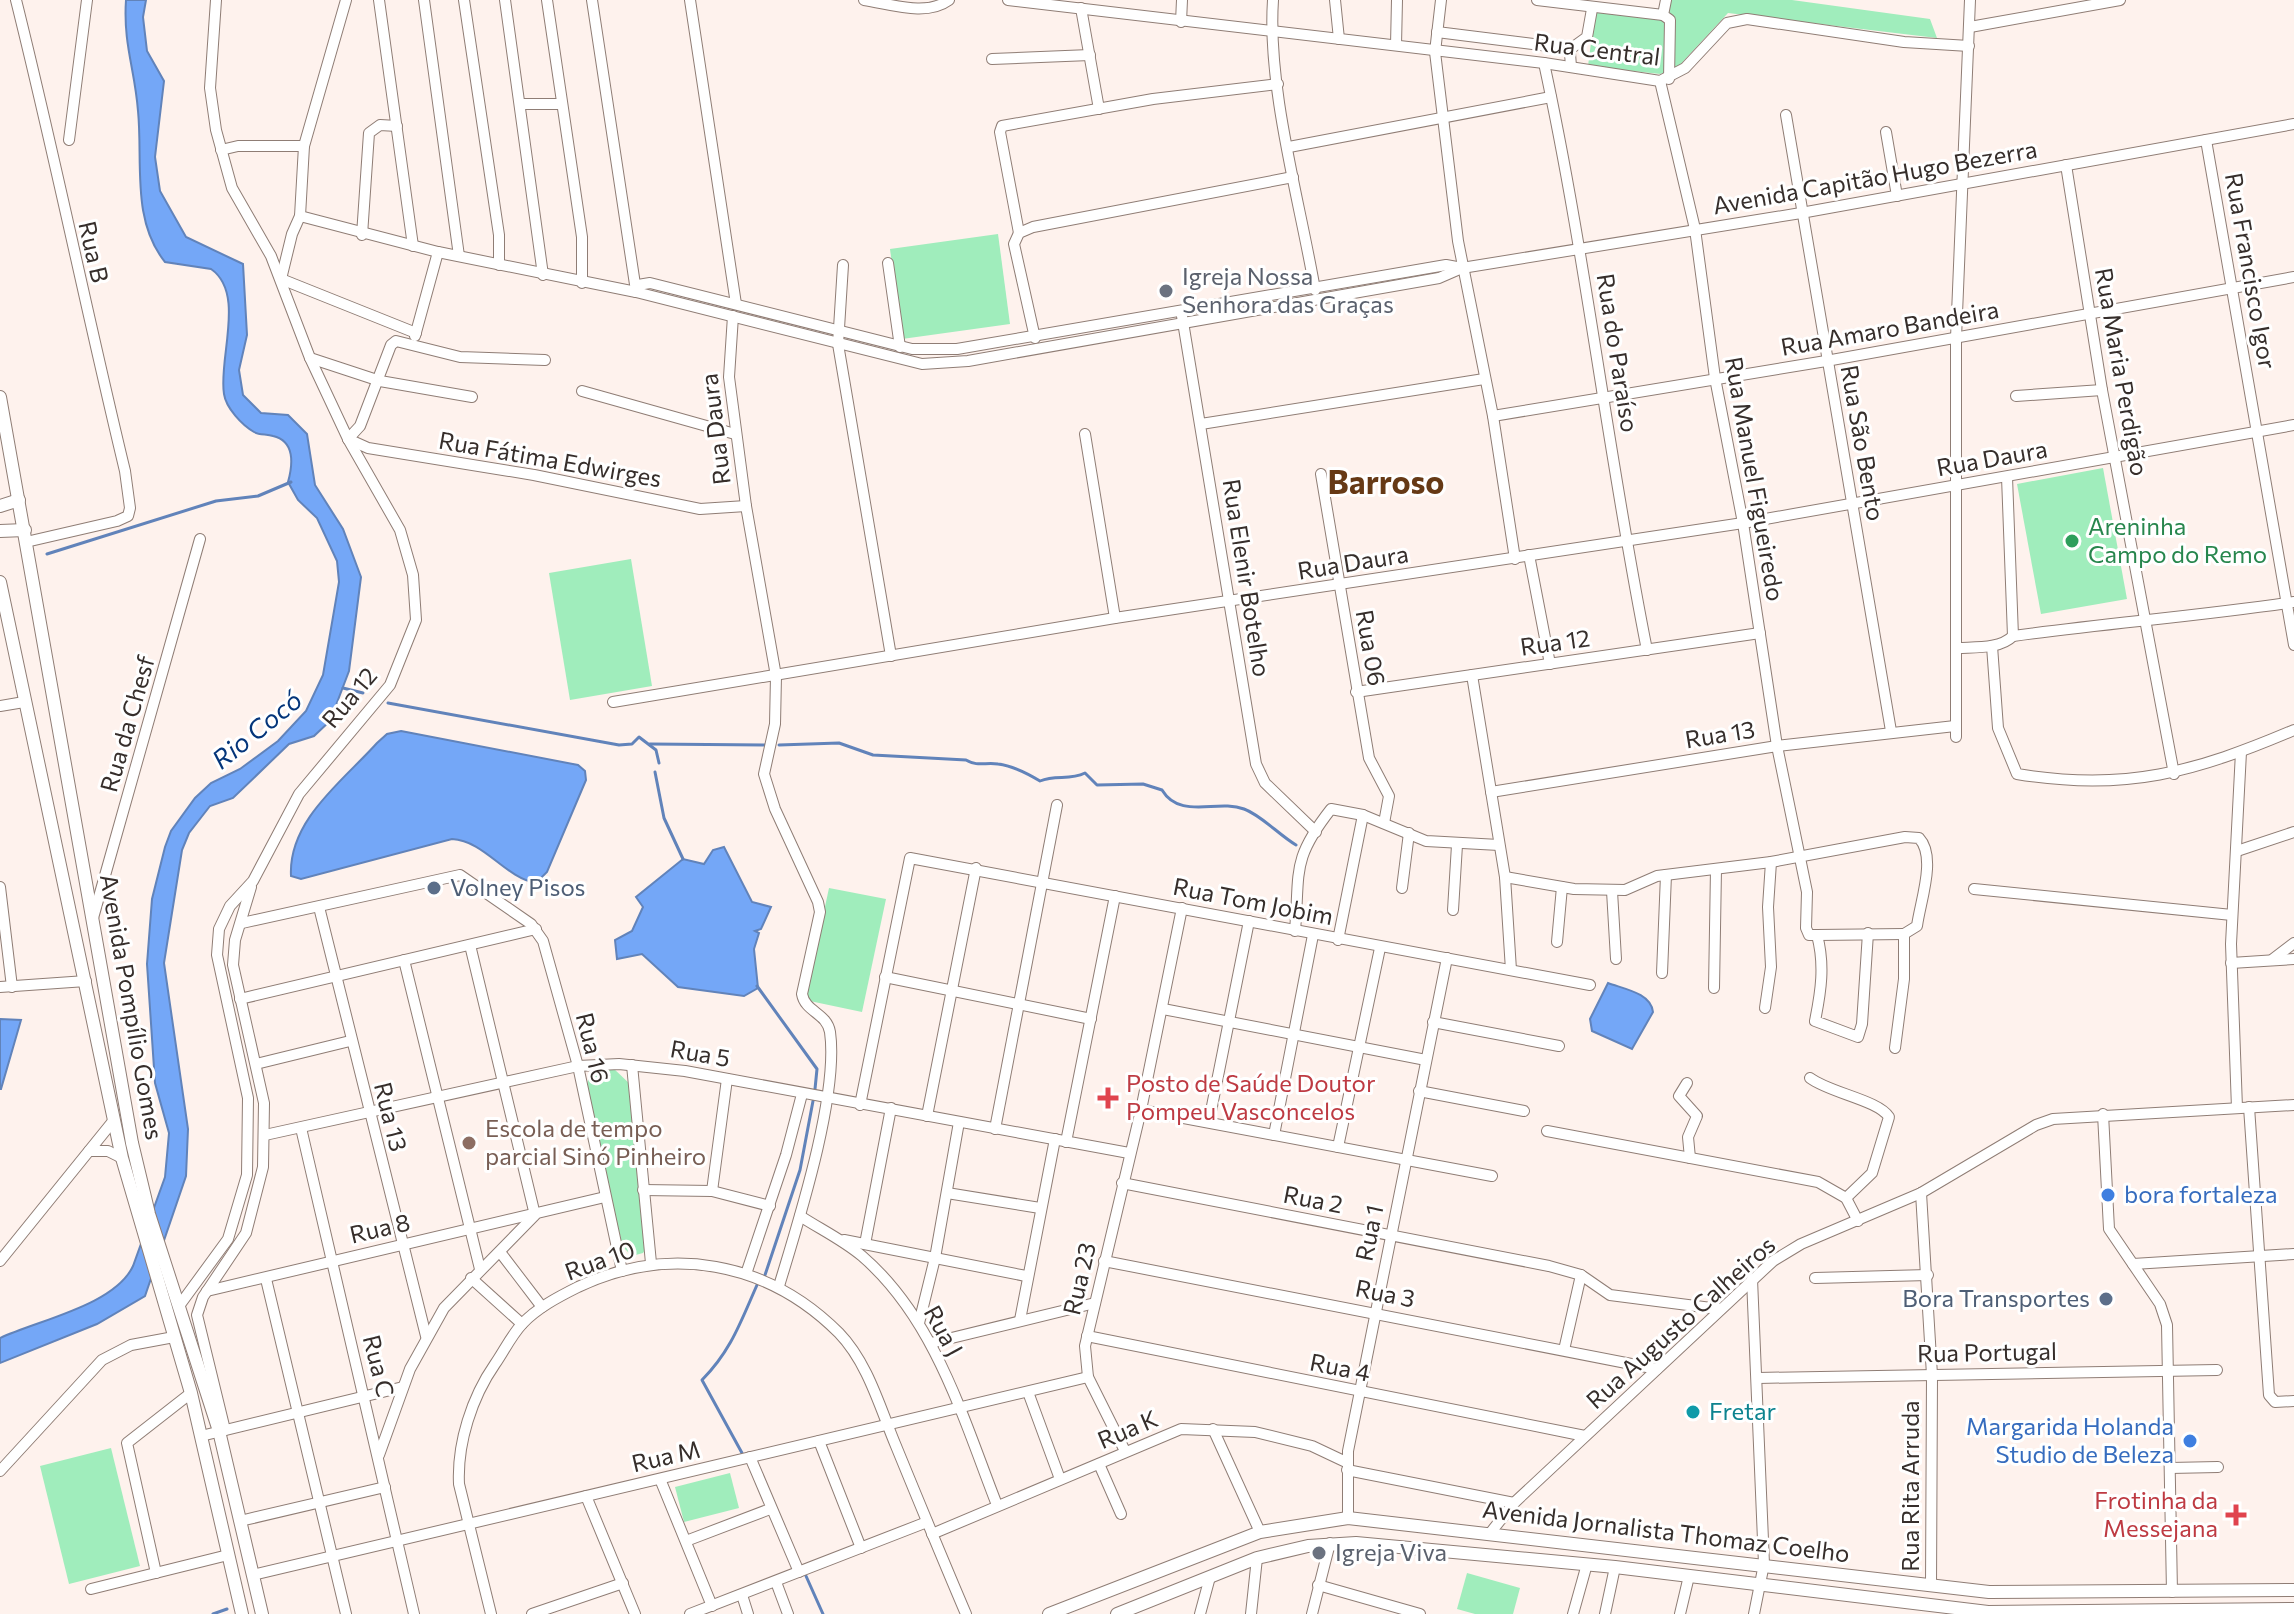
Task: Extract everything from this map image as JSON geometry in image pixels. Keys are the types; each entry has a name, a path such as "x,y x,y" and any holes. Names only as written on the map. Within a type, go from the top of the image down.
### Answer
{"main road":[{"name":"Avenida Pompílio Gomes","path":"0,397 144,1218 164,1304 191,1393 242,1614"},
{"path":"0,506 19,500"},
{"path":"0,531 26,536"},
{"name":"Avenida Pompílio Gomes","path":"0,582 122,1158 178,1302 222,1431 262,1614"},
{"name":"Avenida Jornalista Thomaz Coelho","path":"1049,1614 1260,1532 1348,1518 1491,1532 1989,1592 2294,1590"},
{"name":"Avenida Jornalista Thomaz Coelho","path":"1121,1612 1257,1558 1330,1543 1388,1544 1587,1564 1988,1612 2242,1612 2294,1609"},
{"path":"1647,1572 1650,1551"},
{"path":"1117,1588 1121,1612"},
{"path":"1988,1612 1989,1592"},
{"path":"2073,1611 2074,1592"},
{"path":"1089,1599 1094,1614"}],"street":[{"name":"Rua B","path":"16,0 49,127 68,235 125,471 129,512 117,521 26,536"},
{"path":"69,140 87,0"},
{"name":"Rua 12","path":"178,1302 228,1239 244,1191 249,1149 248,1098 216,945 224,916 253,881 299,794 390,685 416,620 413,575 400,530 348,439 310,358 281,279 253,220 232,188 221,150 210,88 216,0"},
{"path":"346,0 304,146 300,216 292,234 281,279 411,331"},
{"path":"379,0 413,246"},
{"path":"424,0 459,256"},
{"path":"464,0 499,235 499,265"},
{"path":"505,0 543,275"},
{"path":"547,0 582,237 582,283"},
{"path":"300,216 362,235 636,292 592,0"},
{"path":"690,0 736,304"},
{"path":"864,0 936,7 949,0"},
{"path":"1008,0 1435,52"},
{"path":"1181,22 1182,0"},
{"path":"1273,0 1271,31 1278,84 1317,301"},
{"path":"1335,0 1339,39"},
{"path":"1396,45 1397,0"},
{"path":"1441,0 1435,52 1462,268 1493,416 1515,559"},
{"path":"1537,0 1566,2 1592,9 1663,15 1666,0"},
{"path":"1970,0 1956,338 1954,486 1958,648 1992,646 2008,642 2013,636 2007,477"},
{"path":"1970,27 2116,0"},
{"path":"1081,8 1099,109"},
{"path":"1437,32 1569,50 1587,37 1592,9"},
{"name":"Rua Manuel Figueiredo","path":"1663,15 1670,20 1673,30 1664,80 1695,229 1715,378 1743,523 1777,746 1805,884 1806,928 1809,935 1817,935"},
{"name":"Rua Central","path":"1435,52 1664,80 1685,68 1721,28 1734,21 1904,42 1969,46"},
{"path":"1569,50 1571,67"},
{"path":"992,59 1090,55"},
{"name":"Rua do Paraíso","path":"1544,63 1580,248 1625,539 1647,650"},
{"path":"1036,348 1014,244 1019,233 1000,130 1002,126 1153,99 1278,84"},
{"path":"1289,147 1551,97"},
{"path":"520,104 561,104"},
{"name":"Rua São Bento","path":"1786,115 1891,731"},
{"name":"Avenida Capitão Hugo Bezerra","path":"1462,268 1453,275 1317,301 968,361 922,364 636,292 638,285 650,283 900,347 924,351 957,349 1314,286 1446,265 1462,268 1801,213 2294,124"},
{"path":"362,235 369,133 380,125 397,126"},
{"path":"1886,132 1897,196"},
{"name":"Rua Francisco Igor","path":"2206,140 2290,602 2294,645"},
{"path":"221,150 238,146 304,146"},
{"name":"Rua Maria Perdigão","path":"2066,165 2102,390 2174,774"},
{"path":"1019,233 1033,227 1293,177"},
{"path":"411,345 411,331 438,252"},
{"path":"888,263 900,347"},
{"path":"843,265 836,330 891,656"},
{"name":"Rua Amaro Bandeira","path":"1493,416 1826,361 2294,277"},
{"name":"Rua Elenir Botelho","path":"1181,309 1228,603 1259,772 1265,783 1316,832"},
{"name":"Rua Daura","path":"733,316 728,369 735,434 776,676 1115,618 1743,523 2294,425"},
{"path":"348,439 360,426 380,381 391,345 411,331"},
{"path":"396,341 460,357 545,360"},
{"path":"310,358 380,381 472,397"},
{"path":"1201,424 1484,379"},
{"path":"2016,396 2102,390"},
{"path":"582,391 735,434"},
{"path":"1085,434 1115,618"},
{"name":"Rua Fátima Edwirges","path":"348,439 368,448 549,478 700,509 746,506"},
{"name":"Rua 06","path":"1321,474 1369,758 1389,796 1384,823"},
{"name":"Rua da Chesf","path":"92,920 200,539"},
{"path":"1529,555 1550,664"},
{"path":"2013,636 2147,617 2201,616 2290,602"},
{"name":"Rua 12","path":"1356,692 1760,633"},
{"path":"1992,646 1998,728 2017,774 2087,782 2124,782 2174,774 2241,752 2294,730"},
{"name":"Rua 13","path":"1491,792 1891,731 1956,731 1958,648"},
{"path":"1472,675 1505,877 1511,970"},
{"path":"613,702 776,676 775,724 764,774 775,809 818,902 820,912 802,994 807,1006 826,1020 829,1028 826,1099 800,1216 779,1286"},
{"path":"0,706 24,702"},
{"path":"2237,1108 2231,963 2241,752"},
{"path":"995,1129 1057,805"},
{"path":"1295,931 1298,864 1331,809 1363,815 1426,841 1499,845"},
{"path":"1338,940 1363,815"},
{"path":"2237,851 2294,832"},
{"path":"1402,888 1409,833"},
{"path":"1505,877 1562,887 1612,891 1666,875 1771,862 1905,837 1922,840 1926,866 1917,926 1904,934 1868,933 1817,935 1823,980 1815,1021 1858,1037 1862,1024 1868,933"},
{"path":"1453,910 1457,845"},
{"name":"Rua Tom Jobim","path":"885,977 908,859 917,857 1380,948 1590,985"},
{"path":"1765,1008 1771,967 1768,907 1771,862"},
{"path":"927,1116 976,868"},
{"path":"1714,988 1716,869"},
{"path":"242,923 460,875 536,929"},
{"path":"1662,973 1666,875"},
{"name":"Rua 12","path":"207,1291 243,1240 252,1220 261,1184 264,1103 232,955 253,881"},
{"path":"0,887 6,987 86,981"},
{"path":"1557,942 1562,887"},
{"path":"1974,889 2232,915"},
{"path":"1612,891 1616,959"},
{"path":"1066,1142 1115,896"},
{"name":"Rua 13","path":"319,907 426,1336"},
{"name":"Rua 23","path":"1125,1451 1088,1377 1085,1359 1087,1336 1141,1110 1182,908"},
{"path":"1209,1121 1249,921"},
{"path":"240,999 536,929"},
{"name":"Rua 16","path":"536,929 547,952 578,1066 622,1271"},
{"path":"1895,1048 1904,979 1904,934"},
{"path":"1274,1135 1313,935"},
{"path":"2272,960 2294,943"},
{"path":"379,1455 403,1387 426,1336 444,1308 535,1215 470,945"},
{"path":"1338,1147 1380,948"},
{"name":"Rua 1","path":"1348,1518 1348,1467 1359,1392 1447,958"},
{"path":"2231,963 2294,959"},
{"path":"404,960 480,1269"},
{"path":"860,1105 885,977 1091,1019"},
{"path":"1163,1009 1426,1060"},
{"path":"1433,1022 1559,1046"},
{"path":"256,1064 350,1041"},
{"path":"632,1065 651,1263"},
{"name":"Rua 5","path":"265,1135 578,1066 632,1065 891,1108 1129,1153"},
{"path":"1810,1078 1835,1093 1883,1109 1889,1117 1872,1173 1846,1198"},
{"path":"712,1191 727,1079"},
{"path":"1687,1083 1679,1096 1697,1116 1688,1137 1690,1158"},
{"path":"1419,1091 1524,1111"},
{"path":"746,1274 770,1206 802,1094"},
{"name":"Rua Augusto Calheiros","path":"1491,1532 1514,1503 1719,1309 1787,1252 1921,1193 2036,1125 2053,1119 2294,1105"},
{"path":"2249,1107 2269,1395 2275,1402 2294,1401"},
{"path":"865,1244 891,1108"},
{"path":"1141,1110 1492,1176"},
{"path":"2103,1114 2109,1229 2165,1315 2172,1592"},
{"path":"0,1261 114,1120"},
{"path":"919,1323 935,1258 959,1122"},
{"name":"Rua C","path":"301,1128 414,1614"},
{"path":"1547,1131 1818,1182 1835,1188 1846,1198 1858,1221"},
{"path":"1020,1320 1026,1276 1055,1139"},
{"path":"89,1151 108,1151 122,1158"},
{"name":"Rua 2","path":"1122,1183 1584,1278 1610,1295 1719,1309"},
{"path":"643,1190 712,1191 770,1206"},
{"path":"947,1193 1040,1208"},
{"name":"Rua Rita Arruda","path":"1921,1193 1932,1375 1931,1586"},
{"name":"Rua 8","path":"207,1291 605,1197"},
{"name":"Rua J","path":"800,1216 866,1259 919,1323 960,1409 997,1505"},
{"path":"836,1239 1026,1276"},
{"path":"500,1252 542,1307"},
{"path":"2133,1264 2294,1254"},
{"name":"Rua 3","path":"1104,1261 1374,1311 1657,1369"},
{"name":"Rua 10","path":"491,1614 459,1484 462,1444 481,1385 522,1324 542,1307 597,1278 651,1263 704,1266 746,1274 779,1286 811,1308 849,1346 888,1426 966,1614"},
{"path":"1815,1278 1928,1275"},
{"path":"471,1278 522,1324"},
{"path":"1564,1350 1584,1278"},
{"path":"266,1279 346,1614"},
{"path":"1752,1279 1764,1564 1754,1614"},
{"path":"207,1291 197,1315 198,1327 222,1431"},
{"path":"931,1343 1095,1303"},
{"name":"Rua 4","path":"1087,1336 1585,1436"},
{"path":"0,1471 102,1360 131,1345 174,1337"},
{"name":"Rua Portugal","path":"1758,1378 2217,1370"},
{"name":"Rua M","path":"253,1575 1088,1377"},
{"path":"201,1436 403,1387"},
{"path":"1028,1392 1060,1479"},
{"path":"156,1573 127,1443 191,1393"},
{"name":"Rua K","path":"932,1534 1181,1429 1213,1429 1281,1438 1312,1446 1348,1467"},
{"path":"1213,1429 1260,1532"},
{"path":"819,1441 861,1548"},
{"path":"750,1457 799,1572"},
{"path":"1099,1464 1121,1514"},
{"path":"1348,1467 1514,1503"},
{"path":"2170,1468 2218,1467"},
{"path":"660,1479 712,1606"},
{"path":"240,1521 385,1487"},
{"path":"586,1496 635,1614"},
{"path":"686,1541 770,1509"},
{"path":"690,1614 927,1522"},
{"path":"1312,1614 1330,1543"},
{"path":"91,1589 228,1555"},
{"path":"1251,1614 1257,1558"},
{"path":"1573,1614 1587,1564"},
{"path":"1605,1614 1615,1567"},
{"path":"1680,1614 1689,1576"},
{"path":"1200,1614 1210,1577"},
{"path":"776,1582 788,1614"},
{"path":"532,1614 623,1583"},
{"path":"1318,1585 1420,1614"},
{"path":"2242,1612 2253,1590"},
{"path":"742,1595 748,1614"}],"green space":[{"path":"1671,0 1792,0 1930,19 1937,38 1728,13 1676,69 1660,74 1588,66 1595,12 1666,20"},
{"path":"998,234 1010,324 902,339 890,249"},
{"name":"Areninha Campo do Remo","path":"2103,468 2127,599 2041,614 2017,484"},
{"path":"631,559 652,686 570,700 549,573"},
{"path":"829,888 886,899 862,1012 805,1000"},
{"path":"613,1068 631,1085 646,1248 643,1253 632,1256 623,1247 585,1093 589,1076"},
{"path":"111,1448 140,1566 69,1584 40,1466"},
{"path":"730,1473 739,1508 684,1522 675,1487"},
{"path":"1467,1573 1520,1588 1513,1614 1475,1614 1457,1609"}],"water":[{"name":"Rio Cocó","path":"126,0 146,0 143,17 147,51 164,81 155,157 160,191 186,237 243,264 247,335 239,370 243,395 261,413 288,415 307,434 315,485 343,529 361,577 349,671 330,721 314,736 289,744 233,798 210,806 189,833 182,850 164,963 188,1129 186,1176 145,1296 97,1324 0,1363 0,1338 93,1301 124,1280 133,1266 165,1177 169,1133 155,1083 147,964 152,899 165,847 171,831 195,798 211,783 240,769 278,741 306,711 323,675 339,582 337,561 317,518 298,500 288,482 291,468 289,448 280,439 249,429 235,416 225,399 223,380 229,310 221,280 211,269 165,262 147,228 141,190 138,111 126,30"},
{"path":"401,731 578,765 585,771 586,780 547,872 536,883 514,874 475,846 452,839 301,879 291,876 292,856 299,837 320,802 387,734"},
{"path":"724,847 752,902 771,907 761,929 755,931 759,933 754,949 758,988 744,996 678,987 642,954 617,959 615,940 632,931 643,907 636,897 683,859 704,864 713,850"},
{"path":"1608,983 1642,996 1651,1006 1653,1012 1632,1049 1592,1031 1590,1019"},
{"path":"0,1019 21,1020 1,1089 0,1089"}],"waterway":[{"path":"47,554 216,501 258,496 291,482"},
{"path":"343,688 363,693"},
{"path":"388,703 619,745 632,744 639,737 656,750 659,763"},
{"path":"779,745 839,743 873,755 1004,765 1040,781 1085,773 1097,785 1143,784 1162,790 1170,799 1189,807 1244,809 1296,845"},
{"path":"650,744 766,745"},
{"path":"655,772 664,818 683,859"},
{"path":"757,986 817,1069 815,1089"},
{"path":"765,1275 800,1170 813,1101"},
{"path":"742,1453 702,1380 728,1347 757,1285"},
{"path":"806,1576 823,1614"},
{"path":"213,1614 227,1609"}],"place":[{"name":"Igreja Nossa Senhora das Graças","path":"1166,291"},
{"name":"Areninha Campo do Remo","path":"2072,541"},
{"name":"Volney Pisos","path":"434,888"},
{"name":"Posto de Saúde Doutor Pompeu Vasconcelos","path":"1108,1098"},
{"name":"Escola de tempo parcial Sinó Pinheiro","path":"469,1143"},
{"name":"bora fortaleza","path":"2108,1195"},
{"name":"Bora Transportes","path":"2106,1299"},
{"name":"Fretar","path":"1693,1412"},
{"name":"Margarida Holanda Studio de Beleza","path":"2190,1441"},
{"name":"Frotinha da Messejana","path":"2236,1515"},
{"name":"Igreja Viva","path":"1319,1553"}],"district":[{"name":"Barroso","path":"1386,483"}]}
